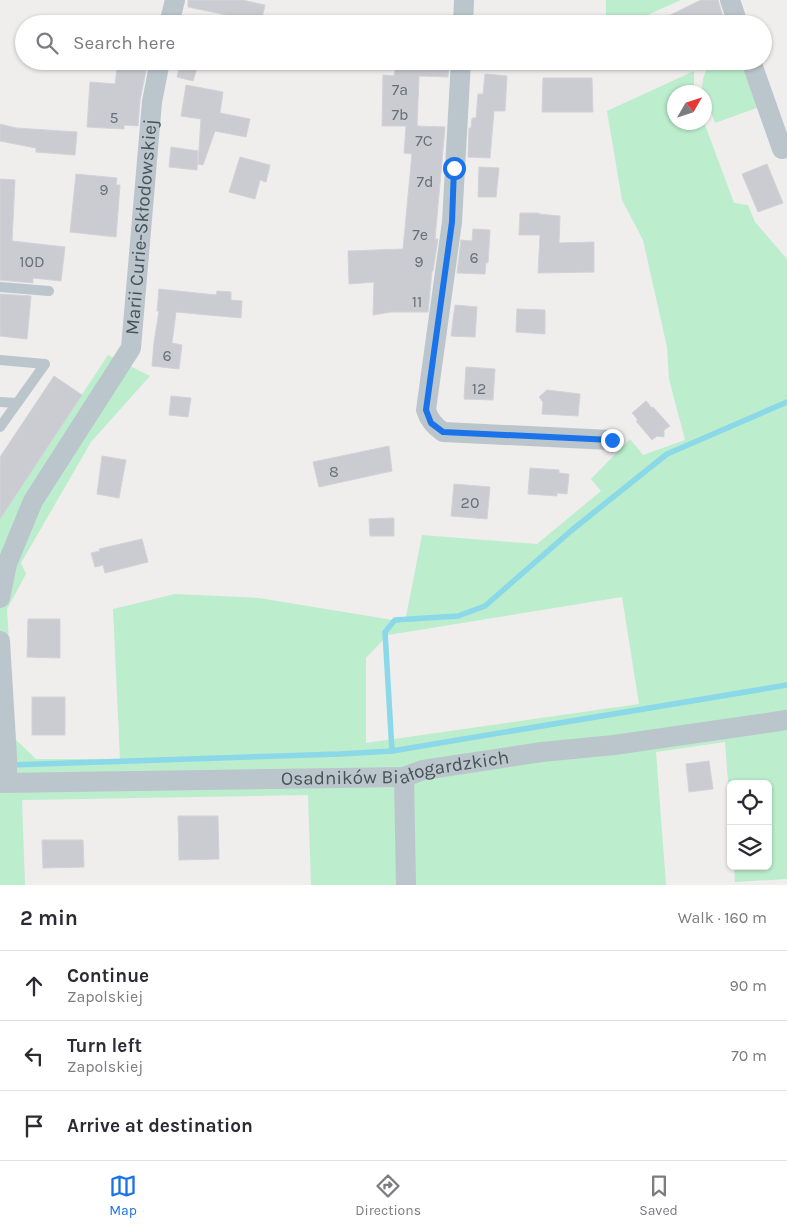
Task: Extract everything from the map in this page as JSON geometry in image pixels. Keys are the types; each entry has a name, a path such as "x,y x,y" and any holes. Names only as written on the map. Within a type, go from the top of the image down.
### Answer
{"street":[{"path":"171,15 174,0"},
{"path":"463,15 464,0"},
{"path":"730,0 735,15"},
{"name":"Marii Curie-Skłodowskiej","path":"0,598 7,564 33,501 131,348 152,102 158,70"},
{"path":"460,70 452,222 426,410 428,417 431,423 443,432 612,440"},
{"path":"754,70 782,149"},
{"path":"0,641 5,774"},
{"name":"Osadników Białogardzkich","path":"5,774 404,777 423,770 542,752 614,745 787,720"},
{"path":"404,777 406,885"}],"lane":[{"path":"0,287 49,291"},
{"path":"0,360 46,364 0,427"},
{"path":"0,402 17,404"}],"green space":[{"path":"606,0 681,0 647,15 606,15"},
{"path":"707,70 748,70 762,106 715,123 712,115 712,85 703,85"},
{"path":"694,71 694,85 667,85 667,130 707,130 734,203 748,205 755,222 787,259 787,879 735,882 734,870 772,870 772,780 728,780 725,742 656,752 666,885 311,885 308,795 22,800 25,885 0,885 0,519 108,355 150,376 91,442 21,563 26,574 7,609 15,739 36,759 120,759 113,609 175,594 259,598 405,622 422,535 537,544 601,491 591,479 630,439 643,455 685,440 669,379 667,347 643,240 622,200 607,111","holes":["622,597 639,704 366,743 366,658 388,635"]}],"building":[{"path":"188,0 242,0 265,5 263,15 227,15 188,7"},
{"path":"701,0 718,0 722,15 670,15"},
{"path":"117,70 146,70 140,100 138,126 124,125 124,129 87,127 90,82 115,84"},
{"path":"179,70 196,70 193,81 177,77"},
{"path":"395,70 448,70 448,77 419,76 417,126 445,127 435,239 438,239 432,271 428,312 391,312 373,315 374,282 349,284 348,251 403,249 412,154 404,153 406,126 382,126 383,75 394,76"},
{"path":"485,74 507,76 505,111 494,111 490,158 468,157 469,128 471,128 472,118 476,118 478,94 483,94"},
{"path":"543,78 592,78 593,112 542,112"},
{"path":"186,85 223,92 220,113 250,119 246,137 215,131 203,165 198,164 201,119 181,116"},
{"path":"0,124 16,128 77,132 75,155 36,152 36,148 0,141"},
{"path":"171,147 198,151 197,170 169,167"},
{"path":"240,157 270,165 266,182 260,180 255,199 229,192"},
{"path":"767,164 783,203 758,212 742,174"},
{"path":"479,167 499,168 496,197 478,197"},
{"path":"76,174 117,178 116,185 120,185 116,237 70,232"},
{"path":"0,179 15,180 12,241 65,247 61,281 33,278 33,283 0,280"},
{"path":"520,213 560,216 559,243 594,242 594,272 538,273 540,235 519,235"},
{"path":"473,229 490,230 488,263 486,262 485,274 457,273 461,240 472,241"},
{"path":"159,289 216,295 217,291 231,292 231,300 242,301 241,318 176,312 172,343 182,345 179,369 152,366 159,311 157,311"},
{"path":"0,294 31,296 27,339 0,336"},
{"path":"455,305 477,307 475,337 451,336"},
{"path":"517,309 545,310 545,334 516,332"},
{"path":"466,367 495,369 493,400 464,399"},
{"path":"54,376 82,395 0,519 0,457"},
{"path":"547,390 580,394 578,416 542,414 543,402 539,397"},
{"path":"171,396 191,398 188,417 169,415"},
{"path":"646,401 670,426 664,430 664,437 657,436 652,440 636,421 638,420 632,413"},
{"path":"389,446 392,471 319,487 313,462"},
{"path":"102,456 126,460 119,498 97,494"},
{"path":"530,468 559,470 559,473 569,474 567,494 557,493 557,496 528,494"},
{"path":"454,484 490,487 487,519 451,516"},
{"path":"394,518 394,536 370,536 369,519"},
{"path":"142,539 148,562 105,573 103,565 95,567 91,553 100,551 99,549"},
{"path":"28,619 60,619 60,658 27,657"},
{"path":"32,697 65,697 65,735 32,735"},
{"path":"709,761 713,789 689,792 686,764"},
{"path":"178,816 218,816 219,859 179,860"},
{"path":"42,840 83,840 84,867 43,868"}],"waterway":[{"path":"392,751 385,632 395,620 458,616 485,606 572,530 667,454 787,402"},
{"path":"10,765 392,751 787,685"}],"route":[{"path":"454,168 452,222 426,410 431,423 443,432 612,440"}]}
